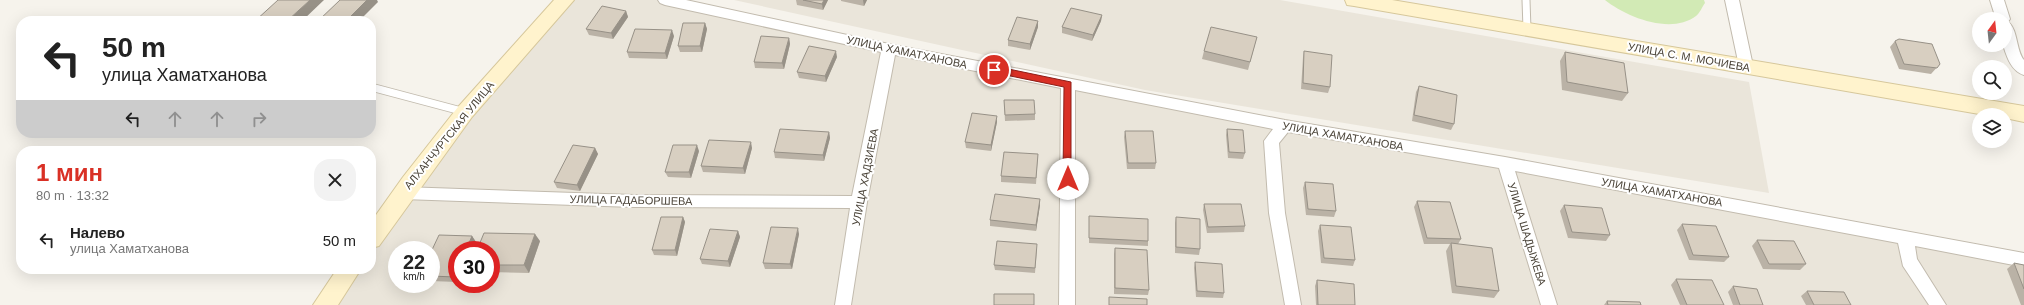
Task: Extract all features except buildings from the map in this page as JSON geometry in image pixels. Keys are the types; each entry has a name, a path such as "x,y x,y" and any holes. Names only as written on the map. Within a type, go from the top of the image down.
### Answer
{"street":[{"name":"АЛХАНЧУРТСКАЯ УЛИЦА","path":"376,232 403,193 465,112 565,0"},
{"name":"УЛИЦА ХАМАТХАНОВА","path":"665,0 889,49 1068,85 1285,126 1505,163 1904,236 2024,260"},
{"name":"УЛИЦА С. М. МОЧИЕВА","path":"1354,0 2024,114"},
{"path":"1732,0 1746,66"},
{"path":"1998,0 2001,12"},
{"name":"УЛИЦА ХАДЗИЕВА","path":"843,305 859,202 889,49"},
{"path":"2012,51 2014,58 2024,70"},
{"path":"1067,305 1068,85"},
{"path":"1285,126 1271,141 1277,213 1293,305"},
{"name":"УЛИЦА ШАДЫЖЕВА","path":"1505,163 1549,305"},
{"name":"УЛИЦА ГАДАБОРШЕВА","path":"403,193 634,201 859,202"},
{"path":"1904,236 1909,261 1938,305"},
{"path":"325,305 347,274"}],"lane":[{"path":"1526,0 1528,29"},
{"path":"376,88 465,112"}],"shaded area":[{"path":"565,0 665,0 889,49 2024,260 2024,305 325,305 347,274 376,274 376,233"},
{"path":"734,0 1280,0 1749,82 1769,193 1145,90"}],"green space":[{"path":"1605,0 1704,0 1705,3 1696,16 1686,21 1674,24 1662,24 1636,18"}],"route":[{"path":"994,70 1068,85 1068,179"}]}
